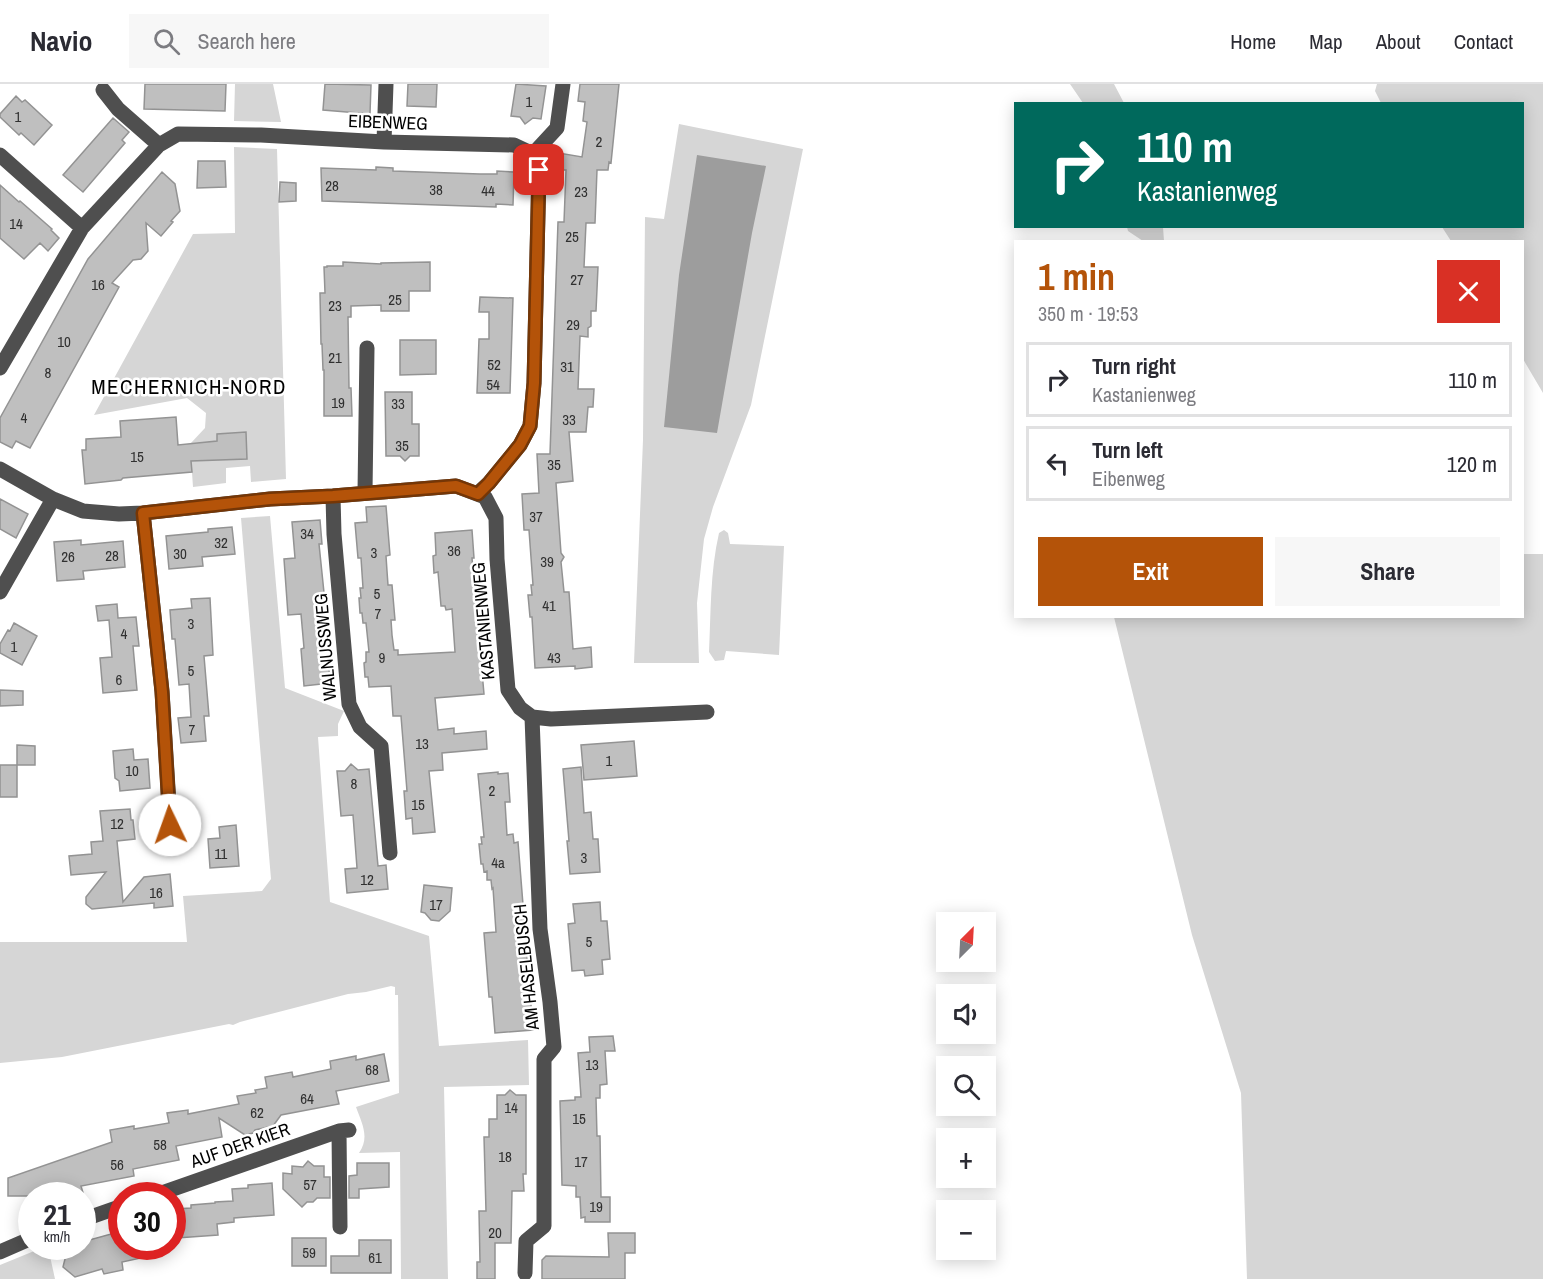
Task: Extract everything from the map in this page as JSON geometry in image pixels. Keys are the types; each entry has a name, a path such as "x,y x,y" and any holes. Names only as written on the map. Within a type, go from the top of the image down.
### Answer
{"street":[{"path":"384,142 386,84"},
{"path":"0,469 53,499 83,511 119,514 270,499 456,486 478,494 520,445 530,426 534,383 539,170 533,154 557,128 563,84"},
{"path":"104,90 118,109 159,145"},
{"name":"EIBENWEG","path":"0,368 82,228 159,145 178,134 514,145 533,154"},
{"path":"0,154 82,228"},
{"path":"366,492 367,348"},
{"name":"KASTANIENWEG","path":"478,494 485,497 496,518 497,559 508,690 520,708 532,717"},
{"name":"WALNUSSWEG","path":"333,496 334,534 349,704 360,727 381,746 390,854"},
{"path":"0,592 53,499"},
{"path":"143,513 162,692 171,837"},
{"path":"532,717 551,719 706,712"},
{"name":"AM HASELBUSCH","path":"525,1273 526,1241 544,1226 544,1059 554,1047 540,929 532,717"},
{"name":"AUF DER KIER","path":"186,1185 344,1130 340,1227"},
{"path":"0,1252 18,1244"}],"shaded area":[{"path":"235,84 273,84 281,122 234,121"},
{"path":"1070,84 1114,84 1123,102 1082,102"},
{"path":"1377,84 1543,84 1543,393 1524,361 1524,240 1450,240 1443,228 1524,228 1524,102 1380,102 1375,91"},
{"path":"679,124 803,149 751,405 713,507 704,539 697,603 699,663 634,663 643,440 645,217 664,219"},
{"path":"234,147 277,149 286,479 251,482 250,466 226,468 226,483 193,487 190,444 205,428 206,413 187,398 94,415 193,234 235,233"},
{"path":"697,155 766,166 717,433 664,427 679,275"},
{"path":"1127,228 1163,228 1164,240 1142,240 1128,231"},
{"path":"270,516 285,688 344,711 338,724 338,736 318,737 330,902 429,936 439,1046 528,1040 529,1085 444,1087 448,1279 401,1279 400,1152 359,1153 364,1136 356,1107 399,1093 398,995 395,995 395,987 348,994 233,1025 62,1057 0,1063 0,942 187,942 183,896 262,891 271,879 241,518"},
{"path":"724,530 728,533 730,544 784,546 779,655 726,651 724,660 715,661 709,652 714,562 719,533"},
{"path":"1524,554 1543,554 1543,1279 1247,1279 1241,1093 1192,935 1114,618 1524,618"},
{"path":"18,1258 18,1260 51,1260 55,1279 0,1279 0,1265"}],"building":[{"path":"145,84 226,84 225,111 144,109"},
{"path":"325,84 371,85 370,114 323,110"},
{"path":"408,84 437,84 436,107 407,106"},
{"path":"516,84 546,86 541,119 533,118 525,124 520,117 511,116"},
{"path":"580,84 619,84 611,163 609,162 608,170 597,170 595,223 586,223 584,267 598,267 596,311 591,311 588,337 580,336 578,389 594,389 593,407 588,407 586,432 569,432 573,481 556,483 561,553 564,557 561,562 564,592 569,592 573,649 591,647 592,667 535,668 532,617 530,617 528,595 532,595 531,585 533,585 529,530 524,530 522,494 539,493 537,454 550,454 558,222 564,222 566,170 557,170 559,153 582,157 587,122 583,121 585,102 578,101"},
{"path":"16,96 22,102 25,100 52,125 34,145 21,133 19,135 0,117 0,114"},
{"path":"113,118 129,132 122,140 125,143 83,192 63,175"},
{"path":"198,161 225,161 226,187 197,188"},
{"path":"376,167 393,168 393,171 480,174 497,174 497,171 514,172 513,205 496,204 496,207 322,201 321,168 376,170"},
{"path":"162,172 175,184 180,211 161,236 146,223 148,251 141,259 133,260 112,283 119,287 30,448 16,441 12,448 0,442 0,418 88,259"},
{"path":"280,182 296,183 296,201 279,202"},
{"path":"0,185 52,229 59,238 48,251 40,243 24,259 0,238"},
{"path":"343,262 381,264 430,262 430,291 409,291 409,311 381,311 381,305 351,306 351,317 348,317 349,388 351,388 352,416 324,416 320,293 325,293 324,267 343,266"},
{"path":"480,297 513,298 510,393 477,393 479,339 489,339 489,312 479,312"},
{"path":"400,340 436,340 436,374 400,375"},
{"path":"385,392 412,392 412,424 419,424 419,456 410,456 405,461 400,456 386,456"},
{"path":"176,417 178,445 217,441 217,434 246,432 247,459 191,461 192,472 85,484 82,450 86,450 86,439 121,437 120,421"},
{"path":"0,499 28,514 16,538 0,529"},
{"path":"386,506 390,555 386,556 388,585 392,585 395,620 391,620 392,635 394,650 398,650 398,655 455,652 452,609 446,610 445,606 441,606 438,572 434,573 435,533 472,530 474,558 472,558 484,694 435,698 438,730 454,728 454,734 486,731 487,749 442,753 443,770 429,771 435,832 413,834 412,818 406,819 404,791 407,791 401,716 393,716 391,686 369,687 368,677 365,677 364,663 366,652 369,652 366,623 363,623 362,613 360,613 360,588 363,588 355,523 367,522 366,507"},
{"path":"320,520 322,544 319,544 326,612 328,612 330,683 304,686 301,614 288,615 284,559 295,558 292,522"},
{"path":"232,527 235,554 202,557 203,566 169,569 166,536"},
{"path":"81,540 81,545 123,541 125,567 83,571 84,579 57,581 54,542"},
{"path":"210,598 213,655 204,656 209,716 204,716 206,741 181,743 178,718 191,717 189,684 179,685 170,610 192,608 191,599"},
{"path":"117,604 118,618 136,617 139,646 133,646 137,690 103,693 100,658 112,657 109,620 98,621 96,606"},
{"path":"14,623 37,636 22,665 0,653 0,644"},
{"path":"0,690 23,691 23,705 0,706"},
{"path":"634,741 637,776 584,780 581,745"},
{"path":"17,745 35,746 35,765 17,765"},
{"path":"133,749 134,760 148,759 150,788 120,791 119,781 115,778 113,751"},
{"path":"351,764 358,770 369,769 378,866 386,865 388,889 347,893 345,869 357,868 353,815 341,816 337,771 345,771"},
{"path":"0,765 17,765 17,797 0,797"},
{"path":"581,767 584,813 591,812 593,839 598,839 600,872 570,874 563,769"},
{"path":"498,772 498,774 508,773 510,802 505,802 507,835 513,834 514,843 518,842 533,1030 495,1033 492,997 489,997 484,933 496,932 493,888 491,880 487,880 487,871 484,872 483,864 481,864 479,844 482,844 481,837 484,837 478,774"},
{"path":"130,809 135,839 117,841 123,902 144,877 170,874 173,906 154,908 154,903 92,909 86,904 86,897 106,872 71,875 69,856 92,854 91,842 103,841 100,811"},
{"path":"236,825 239,866 210,868 208,839 220,838 219,827"},
{"path":"424,885 452,888 450,911 439,921 431,920 421,912"},
{"path":"600,902 601,921 607,921 610,959 602,960 603,974 585,976 584,970 572,971 568,924 575,923 573,904"},
{"path":"613,1036 615,1051 605,1051 607,1084 600,1085 600,1098 596,1098 597,1136 600,1136 601,1197 610,1197 610,1222 585,1222 585,1217 581,1218 580,1197 576,1197 576,1186 562,1185 560,1101 575,1100 575,1097 581,1097 578,1053 590,1052 589,1037"},
{"path":"384,1054 389,1081 336,1091 339,1104 281,1115 273,1126 245,1135 219,1118 222,1137 176,1146 179,1160 133,1169 134,1176 96,1183 18,1182 18,1196 8,1196 8,1178 112,1142 110,1130 134,1126 134,1129 169,1123 167,1113 188,1110 188,1114 239,1104 237,1096 256,1093 255,1090 267,1088 265,1077 292,1072 293,1077 331,1069 330,1061 356,1056 356,1060"},
{"path":"510,1090 516,1095 526,1095 524,1191 512,1191 511,1243 495,1243 495,1279 477,1279 477,1262 480,1262 479,1211 486,1211 484,1137 489,1137 489,1119 497,1119 497,1095 505,1095"},
{"path":"308,1161 314,1166 324,1166 324,1177 330,1177 330,1198 317,1198 302,1207 283,1189 283,1173 292,1174 292,1166 303,1167"},
{"path":"357,1163 389,1163 389,1187 359,1189 359,1198 349,1198 349,1176 357,1175"},
{"path":"272,1183 274,1215 234,1218 234,1222 217,1224 218,1235 186,1237 186,1208 191,1208 191,1205 233,1201 232,1189 248,1188 248,1185"},
{"path":"608,1233 635,1233 635,1253 625,1253 625,1279 542,1279 542,1260 546,1256 609,1257"},
{"path":"108,1235 108,1260 131,1260 122,1262 123,1270 104,1274 102,1269 75,1277 63,1267 65,1260 96,1260 96,1238"},
{"path":"292,1238 326,1238 326,1266 292,1266"},
{"path":"359,1240 391,1240 391,1273 331,1273 331,1256 359,1256"}],"district":[{"name":"MECHERNICH-NORD","path":"189,386"}],"route":[{"path":"170,825 162,692 143,513 270,499 456,486 478,494 520,445 530,426 534,383 539,170"}]}
